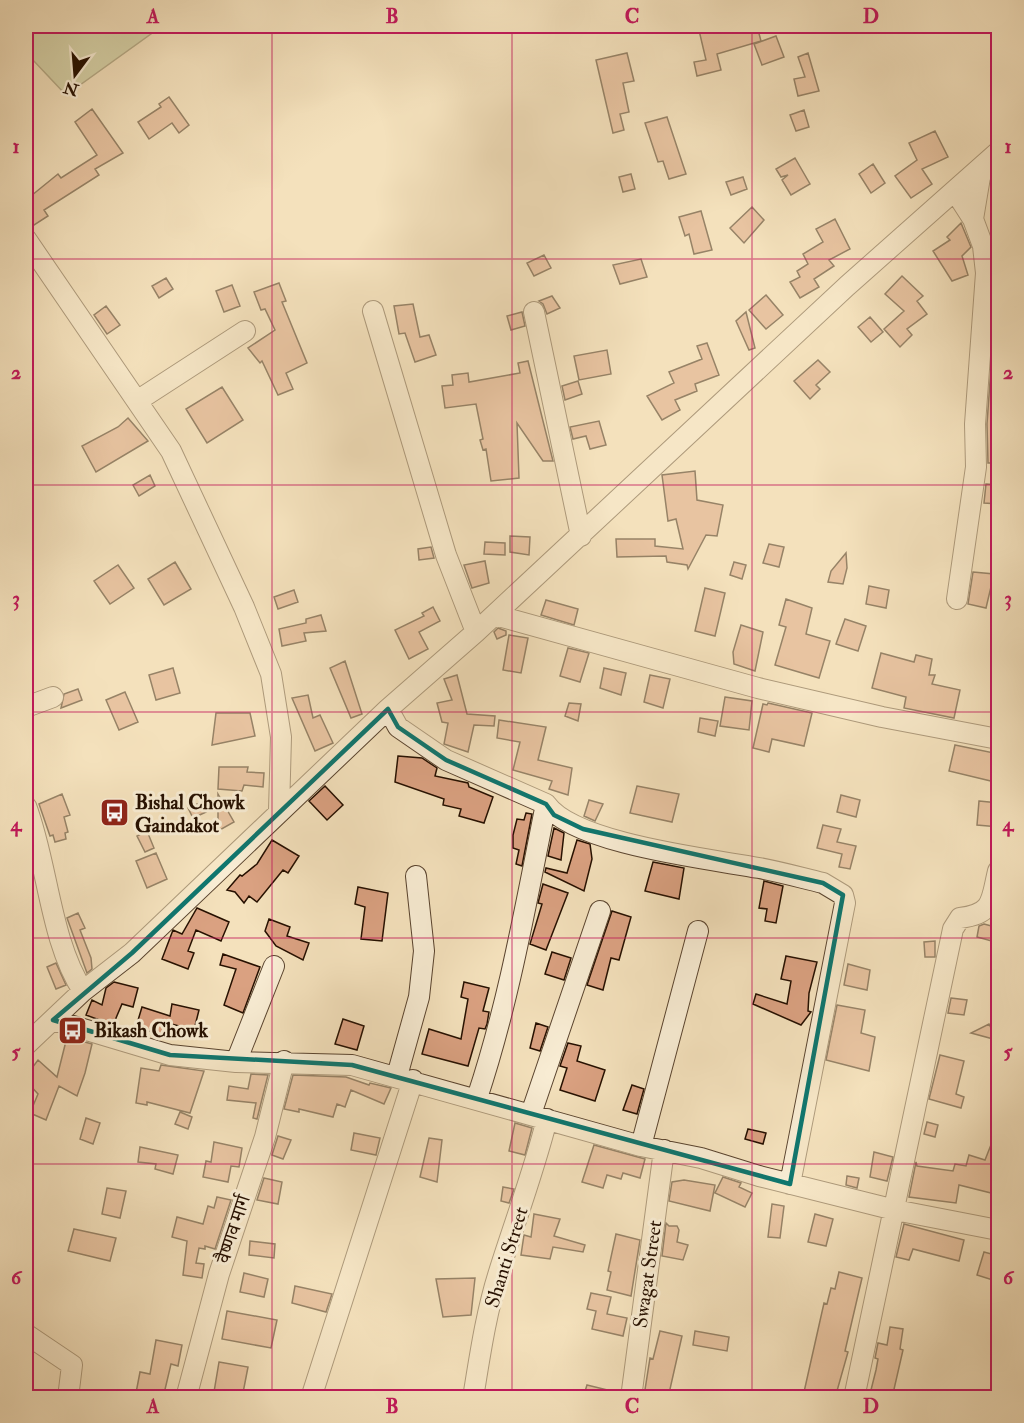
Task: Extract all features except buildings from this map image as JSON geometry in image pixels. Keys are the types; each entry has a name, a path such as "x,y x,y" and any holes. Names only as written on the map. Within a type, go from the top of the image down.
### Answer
{"street":[{"path":"26,1045 83,990 132,953 388,709 495,615 799,331 993,157"},
{"path":"973,219 980,177 993,157"},
{"path":"955,191 973,219 983,246 986,289 973,500 957,599"},
{"path":"26,239 171,451 244,607 271,674 281,737 279,811"},
{"path":"374,311 446,555 476,632"},
{"path":"534,312 581,536"},
{"path":"137,401 245,332"},
{"path":"495,615 758,688 882,717 999,739"},
{"path":"26,707 53,698"},
{"path":"388,709 398,727 446,760 546,804 554,815 583,830 823,883 843,895 844,903 790,1184"},
{"path":"477,1098 489,1064 528,909 529,882 546,804"},
{"path":"26,806 47,879 66,960 83,990"},
{"path":"854,1398 952,928 960,918 979,916 989,908 999,870"},
{"path":"311,1398 405,1078 419,997 424,951 416,876"},
{"name":"Shanti Street","path":"473,1398 483,1333 499,1273 525,1199 539,1116 600,910"},
{"path":"641,1146 698,931"},
{"path":"236,1062 274,966"},
{"path":"53,1020 170,1055 236,1062 284,1061 352,1065 477,1098 641,1146 664,1150 790,1184 895,1210 999,1230"},
{"name":"वैष्णव मार्ग","path":"186,1398 219,1274 265,1137 284,1061"},
{"name":"Swagat Street","path":"631,1398 664,1150"},
{"path":"26,1334 72,1365 68,1398"}],"highlighted area":[{"path":"388,709 398,727 446,760 546,804 554,815 583,829 823,883 843,895 790,1184 352,1065 170,1055 53,1020 132,953"}],"green space":[{"path":"33,26 162,26 66,95 32,59"}],"place":[{"name":"Bishal Chowk Gaindakot","path":"114,813"},
{"name":"Bikash Chowk","path":"73,1030"}]}
